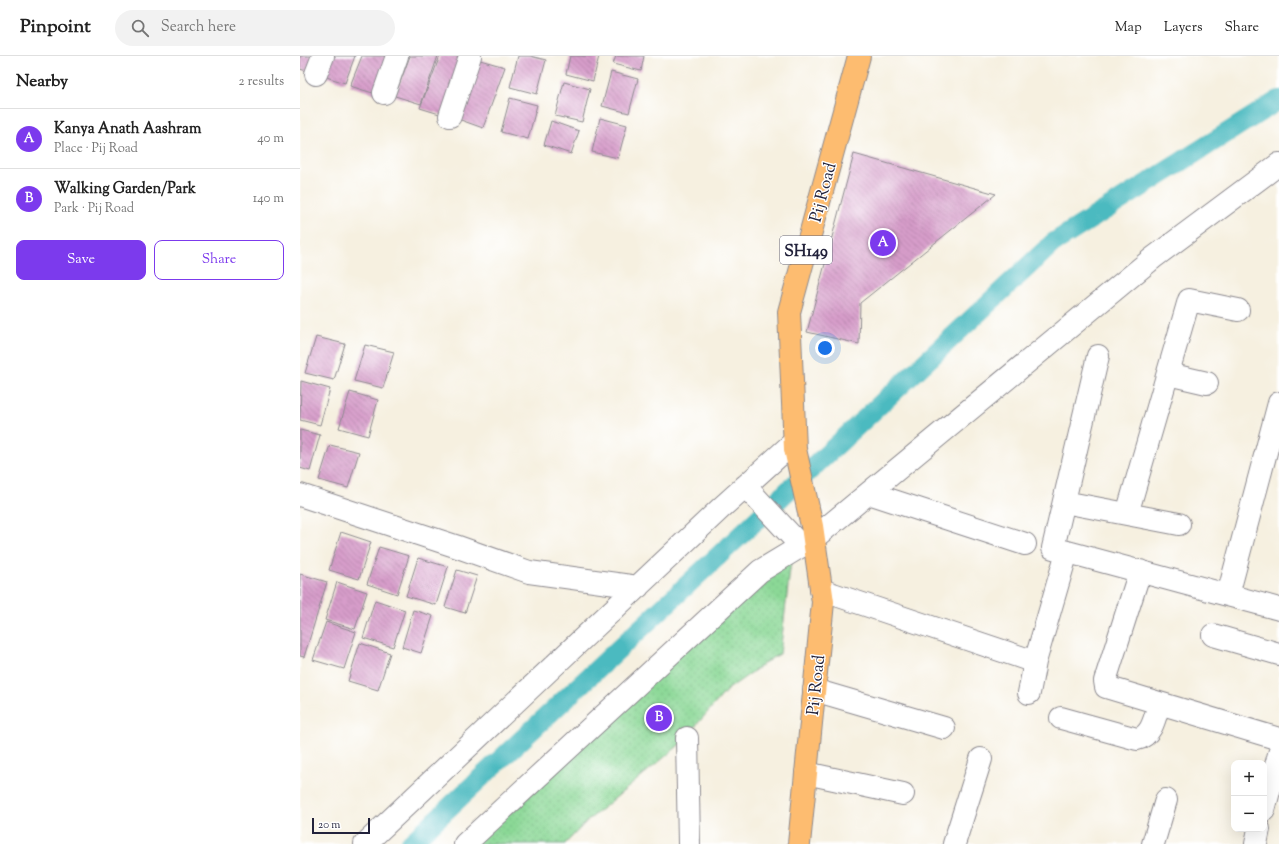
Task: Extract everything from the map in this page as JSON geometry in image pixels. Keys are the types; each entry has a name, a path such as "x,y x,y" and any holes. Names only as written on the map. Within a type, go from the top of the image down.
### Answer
{"main road":[{"name":"Pij Road","path":"795,446 789,312 859,56"},
{"name":"SH149","path":"795,446 806,537"},
{"name":"Pij Road","path":"799,844 823,602 806,537"}],"street":[{"path":"384,93 397,56"},
{"path":"450,116 470,56"},
{"path":"465,844 760,571 869,493 1153,258 1279,164"},
{"path":"1128,514 1189,300 1238,310"},
{"path":"1098,356 1053,548 1279,609"},
{"path":"1168,374 1207,383"},
{"path":"1228,595 1274,446 1279,403"},
{"path":"365,844 638,587 795,446"},
{"path":"748,489 806,537"},
{"path":"869,493 1025,544"},
{"path":"300,495 472,551 529,572 638,587"},
{"path":"1064,502 1179,524"},
{"path":"1029,693 1066,552"},
{"path":"1140,571 1105,681 1106,687 1279,739"},
{"path":"821,590 1036,662"},
{"path":"1213,635 1279,654"},
{"path":"814,690 944,728"},
{"path":"1061,718 1138,739 1149,733 1159,704"},
{"path":"687,738 690,844"},
{"path":"1269,809 1279,754"},
{"path":"954,844 981,758"},
{"path":"806,773 903,794"},
{"path":"1153,844 1166,800"},
{"path":"1256,844 1258,832"}],"green space":[{"path":"791,561 780,654 727,690 678,746 585,823 565,844 474,844 764,576"}],"building":[{"path":"300,56 316,56 310,72 300,69"},
{"path":"327,56 355,56 345,83 320,75"},
{"path":"362,56 389,56 376,94 350,86"},
{"path":"410,56 438,56 421,104 395,96"},
{"path":"440,56 467,56 446,116 420,108"},
{"path":"518,56 530,56 546,60 537,94 510,87"},
{"path":"570,56 599,56 593,81 566,74"},
{"path":"616,56 644,56 641,71 613,64"},
{"path":"480,60 505,67 483,128 458,119"},
{"path":"611,72 638,79 629,113 602,106"},
{"path":"564,82 590,89 582,122 555,116"},
{"path":"510,98 537,105 528,139 501,132"},
{"path":"600,118 627,125 618,158 592,152"},
{"path":"551,121 579,131 571,154 544,145"},
{"path":"854,154 996,194 860,303 859,344 807,332"},
{"path":"316,337 345,344 334,380 305,373"},
{"path":"365,345 394,352 383,388 354,381"},
{"path":"301,381 330,389 320,425 300,420"},
{"path":"350,392 378,400 368,436 339,428"},
{"path":"300,430 320,435 310,471 300,468"},
{"path":"330,445 359,452 348,488 319,480"},
{"path":"341,532 371,542 359,579 329,570"},
{"path":"379,547 409,556 397,594 367,584"},
{"path":"418,558 448,567 436,605 406,596"},
{"path":"457,570 477,576 465,613 445,607"},
{"path":"300,574 327,582 304,657 300,656"},
{"path":"337,582 367,592 355,629 325,620"},
{"path":"375,600 405,610 393,647 363,638"},
{"path":"413,610 433,616 421,653 402,647"},
{"path":"326,622 356,632 344,669 313,660"},
{"path":"360,643 390,653 378,690 348,681"}],"waterway":[{"path":"410,844 1053,243 1279,100"}],"place":[{"name":"Kanya Anath Aashram","path":"883,243"},
{"name":"Walking Garden/Park","path":"659,718"}]}
